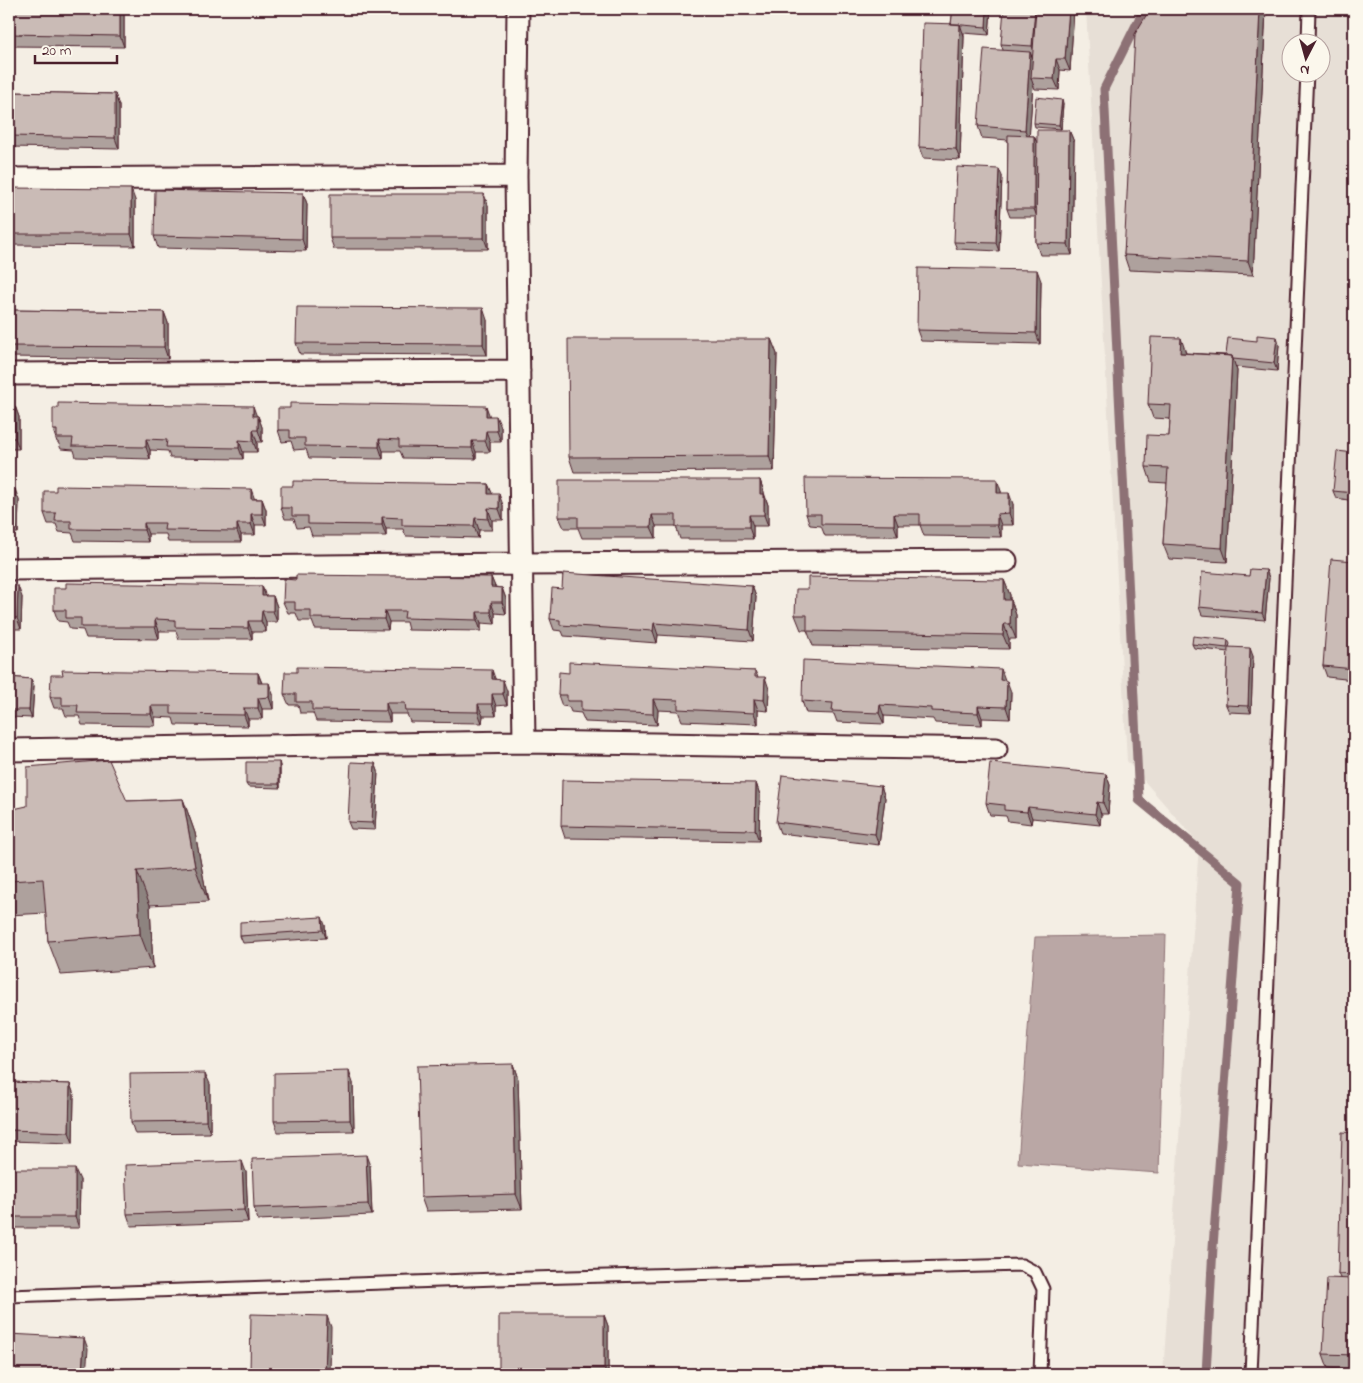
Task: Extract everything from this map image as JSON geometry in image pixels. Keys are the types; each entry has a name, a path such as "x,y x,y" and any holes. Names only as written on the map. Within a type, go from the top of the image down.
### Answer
{"street":[{"path":"518,9 516,176 524,742"},
{"path":"9,179 516,176"},
{"path":"9,374 519,371"},
{"path":"9,569 1006,562"},
{"path":"9,750 524,742 996,749"}],"lane":[{"path":"1308,32 1309,9"},
{"path":"1251,1374 1306,82"},
{"path":"9,1296 497,1279 1022,1265 1035,1272 1043,1290 1040,1374"}],"shaded area":[{"path":"1086,9 1354,9 1354,1374 1163,1374 1199,844 1127,761"},
{"path":"1166,935 1159,1173 1018,1163 1035,937"}],"building":[{"path":"9,9 120,9 120,36 9,34"},
{"path":"953,9 987,9 986,27 951,24"},
{"path":"1004,9 1035,9 1032,46 1001,44"},
{"path":"1036,9 1069,9 1065,59 1056,59 1054,79 1031,78"},
{"path":"1150,9 1260,9 1248,261 1124,255 1135,34"},
{"path":"923,23 960,24 956,149 919,147"},
{"path":"984,49 1030,52 1025,130 978,126"},
{"path":"9,92 115,94 115,138 9,136"},
{"path":"1036,97 1062,100 1059,125 1034,123"},
{"path":"1037,130 1069,130 1068,244 1036,243"},
{"path":"1008,135 1034,136 1034,209 1007,209"},
{"path":"957,167 999,169 996,243 954,242"},
{"path":"9,188 131,189 131,234 9,234"},
{"path":"155,190 303,193 302,239 154,236"},
{"path":"330,194 484,194 484,238 330,238"},
{"path":"918,268 1037,270 1036,333 917,330"},
{"path":"297,307 483,308 483,344 296,343"},
{"path":"9,310 164,312 164,347 9,346"},
{"path":"1257,335 1277,337 1274,363 1233,359 1232,356 1226,355 1228,338 1257,341"},
{"path":"1151,337 1181,338 1180,353 1232,356 1222,548 1163,544 1168,468 1146,467 1147,435 1169,436 1171,405 1148,404"},
{"path":"568,339 771,339 769,456 569,457"},
{"path":"58,403 253,406 253,416 258,416 258,430 253,430 253,441 239,440 239,448 166,447 167,440 146,439 146,447 72,446 73,438 57,438 57,430 53,430 53,408 58,408"},
{"path":"290,403 486,406 486,416 496,416 497,431 486,431 485,441 472,441 472,448 399,447 399,440 379,439 379,447 305,446 305,438 290,438 290,430 278,430 278,408 290,408"},
{"path":"9,406 15,406 15,438 9,438"},
{"path":"1337,451 1354,453 1354,493 1333,491"},
{"path":"805,478 997,479 997,493 1009,493 1009,513 997,514 997,525 920,525 920,514 894,514 894,525 821,524 821,514 806,514"},
{"path":"559,480 760,480 760,494 764,494 764,515 749,515 749,527 676,527 676,515 652,515 651,527 578,527 578,517 559,517"},
{"path":"293,481 488,484 488,494 499,494 499,509 488,508 488,519 475,518 474,526 402,525 402,518 382,517 382,525 308,524 308,516 292,516 292,508 281,508 281,486 293,486"},
{"path":"56,486 251,489 251,499 262,499 262,514 251,514 251,524 237,524 237,531 164,530 165,523 144,523 144,530 71,529 71,521 55,521 56,513 44,513 44,491 56,491"},
{"path":"9,489 15,489 14,521 9,521"},
{"path":"1331,559 1354,561 1354,669 1323,666"},
{"path":"1250,569 1266,570 1262,613 1199,607 1202,572 1249,576"},
{"path":"563,573 752,586 749,630 654,623 653,631 560,625 560,620 550,619 552,588 562,589"},
{"path":"296,575 491,577 491,587 502,588 502,602 491,602 491,612 477,612 477,620 404,618 405,611 385,611 384,619 311,618 311,610 295,610 295,602 283,602 284,579 296,580"},
{"path":"808,577 1004,580 1004,600 1011,600 1010,624 1004,624 1003,635 807,631 807,615 795,615 796,589 808,589"},
{"path":"66,583 262,586 262,596 273,596 273,611 262,611 261,621 248,621 248,628 175,627 175,620 155,619 155,627 81,627 81,618 66,618 66,610 54,610 54,588 66,588"},
{"path":"9,585 18,586 17,618 9,617"},
{"path":"1193,636 1228,640 1227,648 1192,644"},
{"path":"1228,647 1250,648 1248,706 1226,705"},
{"path":"803,660 1001,669 1000,680 1007,681 1006,707 978,706 978,713 931,711 931,708 880,705 879,713 832,711 833,703 802,701"},
{"path":"569,662 755,671 755,677 765,677 764,700 754,699 754,713 678,709 678,700 653,699 653,714 581,711 581,701 567,701 567,695 558,695 559,672 569,673"},
{"path":"297,667 492,670 492,679 503,680 503,694 492,694 492,704 478,704 478,712 406,711 405,703 386,703 386,711 312,710 312,702 296,702 296,694 284,694 285,672 297,672"},
{"path":"62,670 258,673 258,683 269,683 269,697 258,698 258,708 244,708 244,715 171,714 171,706 151,706 151,714 77,713 78,705 62,705 62,697 50,697 51,675 63,675"},
{"path":"9,677 31,679 29,710 9,710"},
{"path":"109,760 127,801 183,799 195,867 137,871 140,934 48,941 43,879 9,881 9,810 27,806 27,767"},
{"path":"246,762 279,762 279,784 246,784"},
{"path":"351,762 375,763 372,823 348,822"},
{"path":"990,763 1106,774 1103,803 1097,802 1095,814 1028,807 1027,812 1004,810 1004,805 986,803"},
{"path":"782,775 881,786 875,834 776,822"},
{"path":"562,780 756,783 755,830 561,826"},
{"path":"322,917 323,930 240,936 240,922"},
{"path":"513,1064 516,1194 421,1197 417,1066"},
{"path":"349,1071 350,1120 274,1121 274,1073"},
{"path":"205,1073 206,1121 131,1122 130,1074"},
{"path":"9,1082 70,1084 69,1132 9,1130"},
{"path":"1342,1132 1354,1133 1354,1275 1338,1274"},
{"path":"366,1155 368,1204 254,1208 252,1159"},
{"path":"242,1161 244,1210 127,1214 125,1165"},
{"path":"9,1169 75,1169 75,1217 9,1217"},
{"path":"1327,1278 1354,1279 1354,1355 1323,1354"},
{"path":"251,1314 327,1316 325,1374 250,1374"},
{"path":"499,1315 604,1315 604,1368 499,1368"},
{"path":"9,1334 84,1338 82,1374 9,1374"}],"waterway":[{"path":"1144,9 1104,89 1139,800 1240,883 1213,1247 1206,1374"}]}
